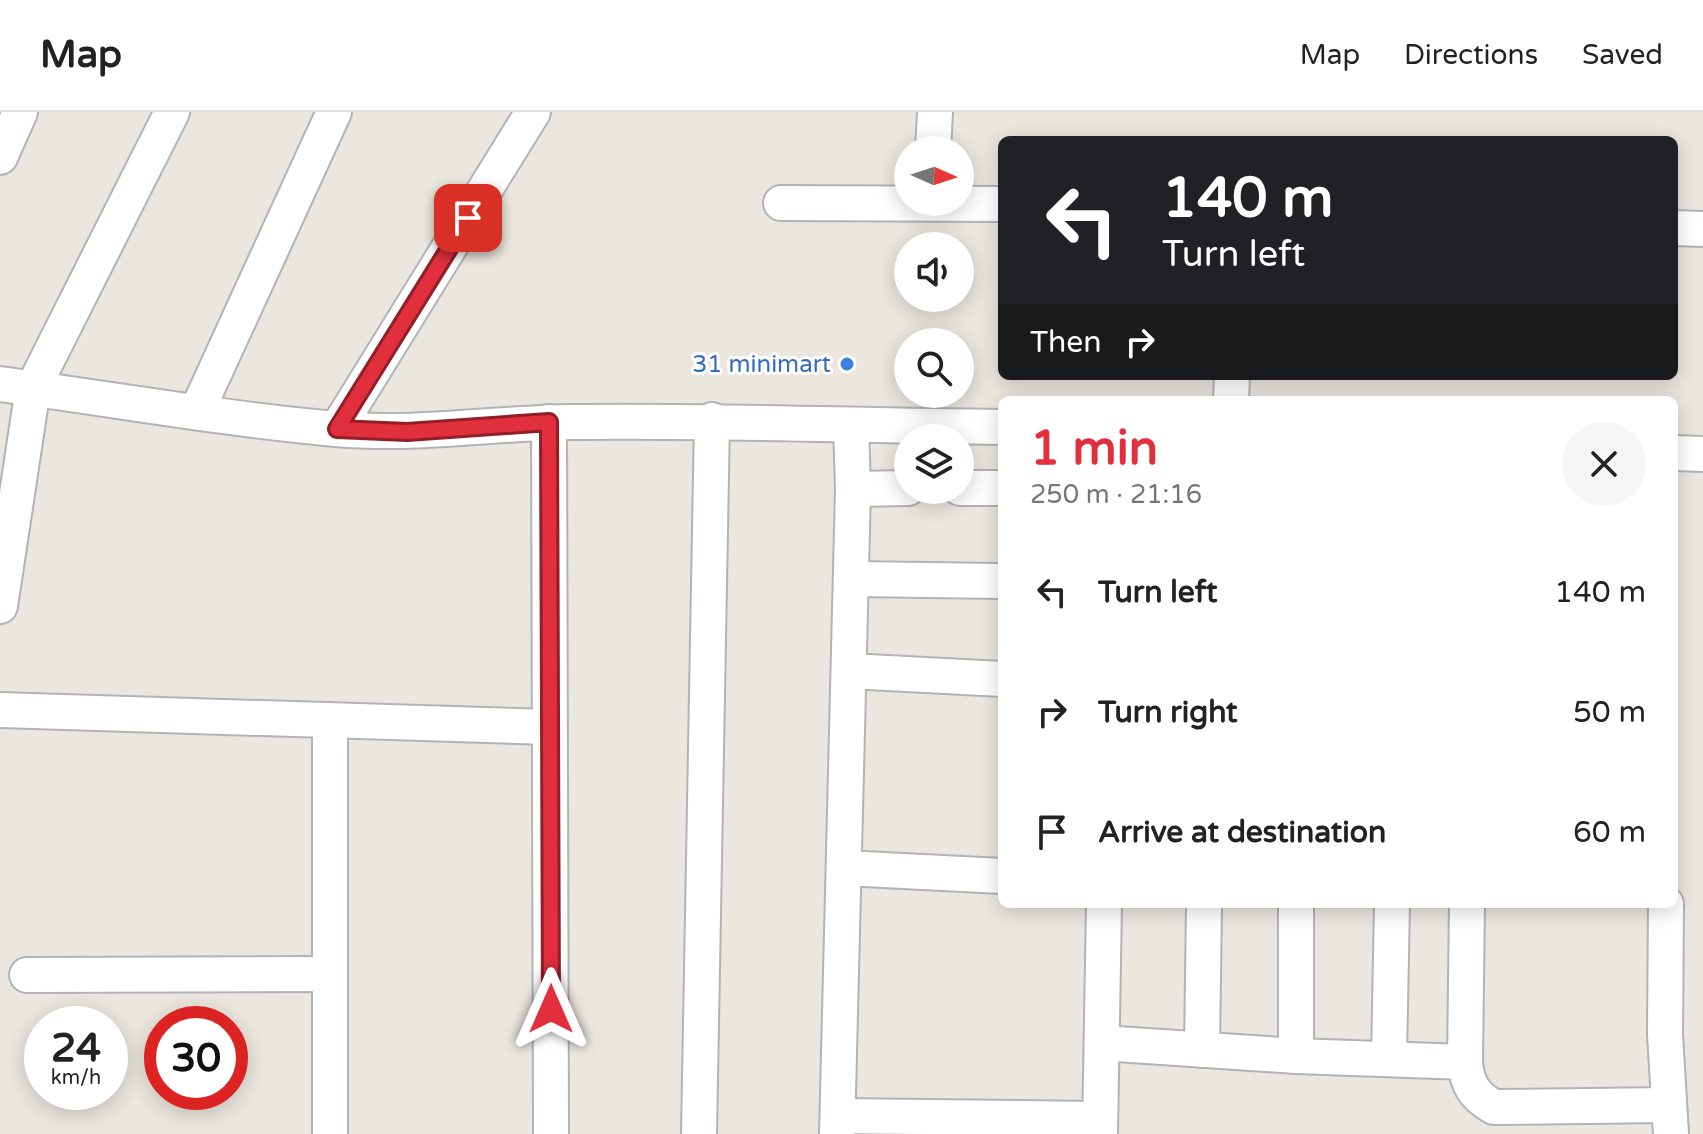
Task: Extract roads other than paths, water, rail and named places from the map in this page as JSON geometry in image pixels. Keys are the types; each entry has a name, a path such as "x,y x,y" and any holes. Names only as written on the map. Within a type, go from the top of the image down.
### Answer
{"street":[{"path":"0,157 20,112"},
{"path":"0,606 17,386 172,112"},
{"path":"197,411 334,112"},
{"path":"337,429 533,112"},
{"path":"934,136 935,112"},
{"path":"781,203 894,202"},
{"path":"974,203 998,204"},
{"path":"1678,228 1703,229"},
{"path":"17,386 337,429 407,432 549,422 712,420 851,426 998,427"},
{"path":"699,1134 712,420"},
{"path":"549,422 551,1134"},
{"path":"851,426 853,489 838,1125 1100,1127 1104,908"},
{"path":"1678,453 1703,454"},
{"path":"853,489 894,488"},
{"path":"974,488 998,488"},
{"path":"851,579 998,581"},
{"path":"849,671 998,679"},
{"path":"0,710 549,727"},
{"path":"330,720 330,1134"},
{"path":"844,868 998,876"},
{"path":"1202,1050 1204,908"},
{"path":"1296,908 1296,1056"},
{"path":"1389,1058 1392,908"},
{"path":"1467,908 1465,1062 1466,1078 1473,1091 1494,1107 1670,1120 1665,1034 1666,908"},
{"path":"27,975 329,974"},
{"path":"1102,1043 1296,1056 1465,1062"}],"place":[{"name":"31 minimart","path":"847,364"}]}
